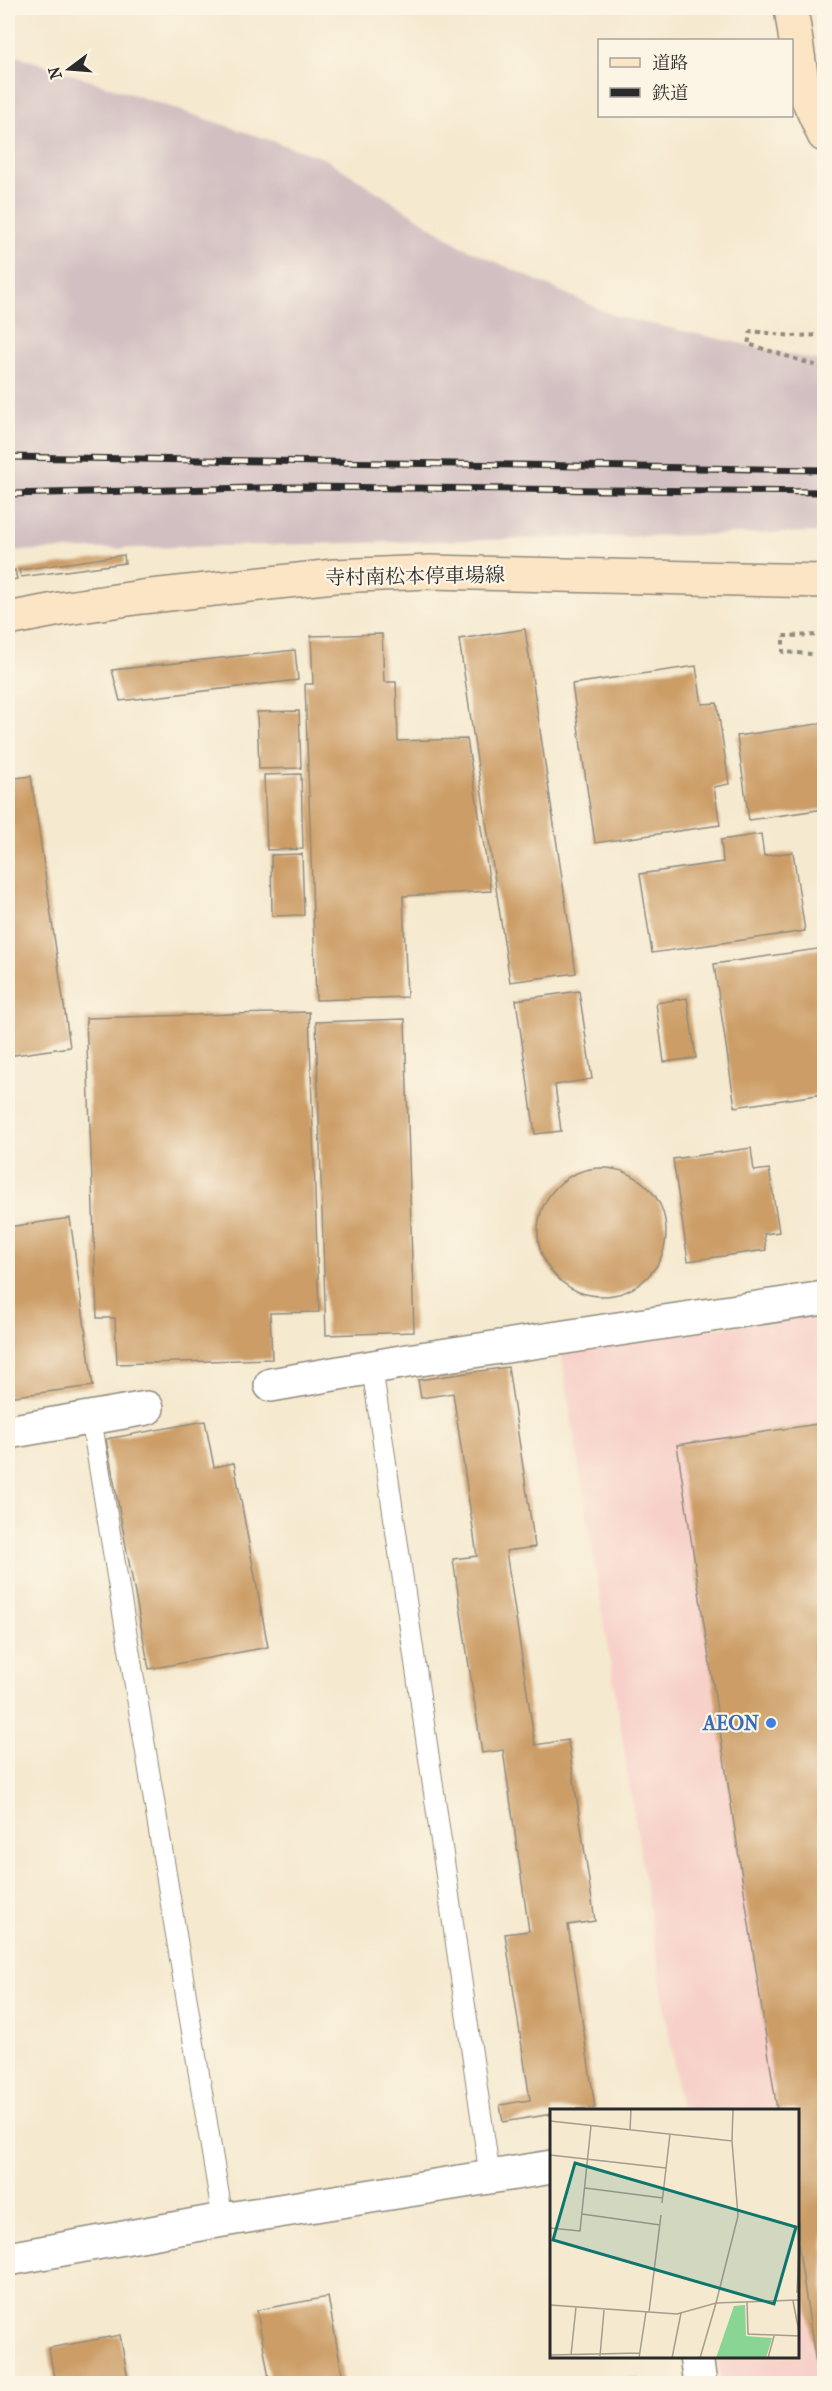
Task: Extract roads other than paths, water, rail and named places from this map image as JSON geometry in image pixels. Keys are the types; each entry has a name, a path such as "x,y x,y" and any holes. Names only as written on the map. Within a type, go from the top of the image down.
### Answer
{"main road":[{"path":"791,8 803,88 825,135"},
{"name":"寺村南松本停車場線","path":"8,619 142,597 333,576 430,572 825,580"}],"street":[{"path":"271,1385 372,1367 825,1298"},
{"path":"8,1432 147,1408"},
{"path":"8,2259 223,2220 550,2167"},
{"path":"696,2358 700,2384"}],"lane":[{"path":"372,1367 490,2177"},
{"path":"91,1418 223,2220"}],"railway":[{"path":"8,457 824,470"},
{"path":"8,494 296,487 824,492"}],"place":[{"name":"AEON","path":"771,1723"}]}
